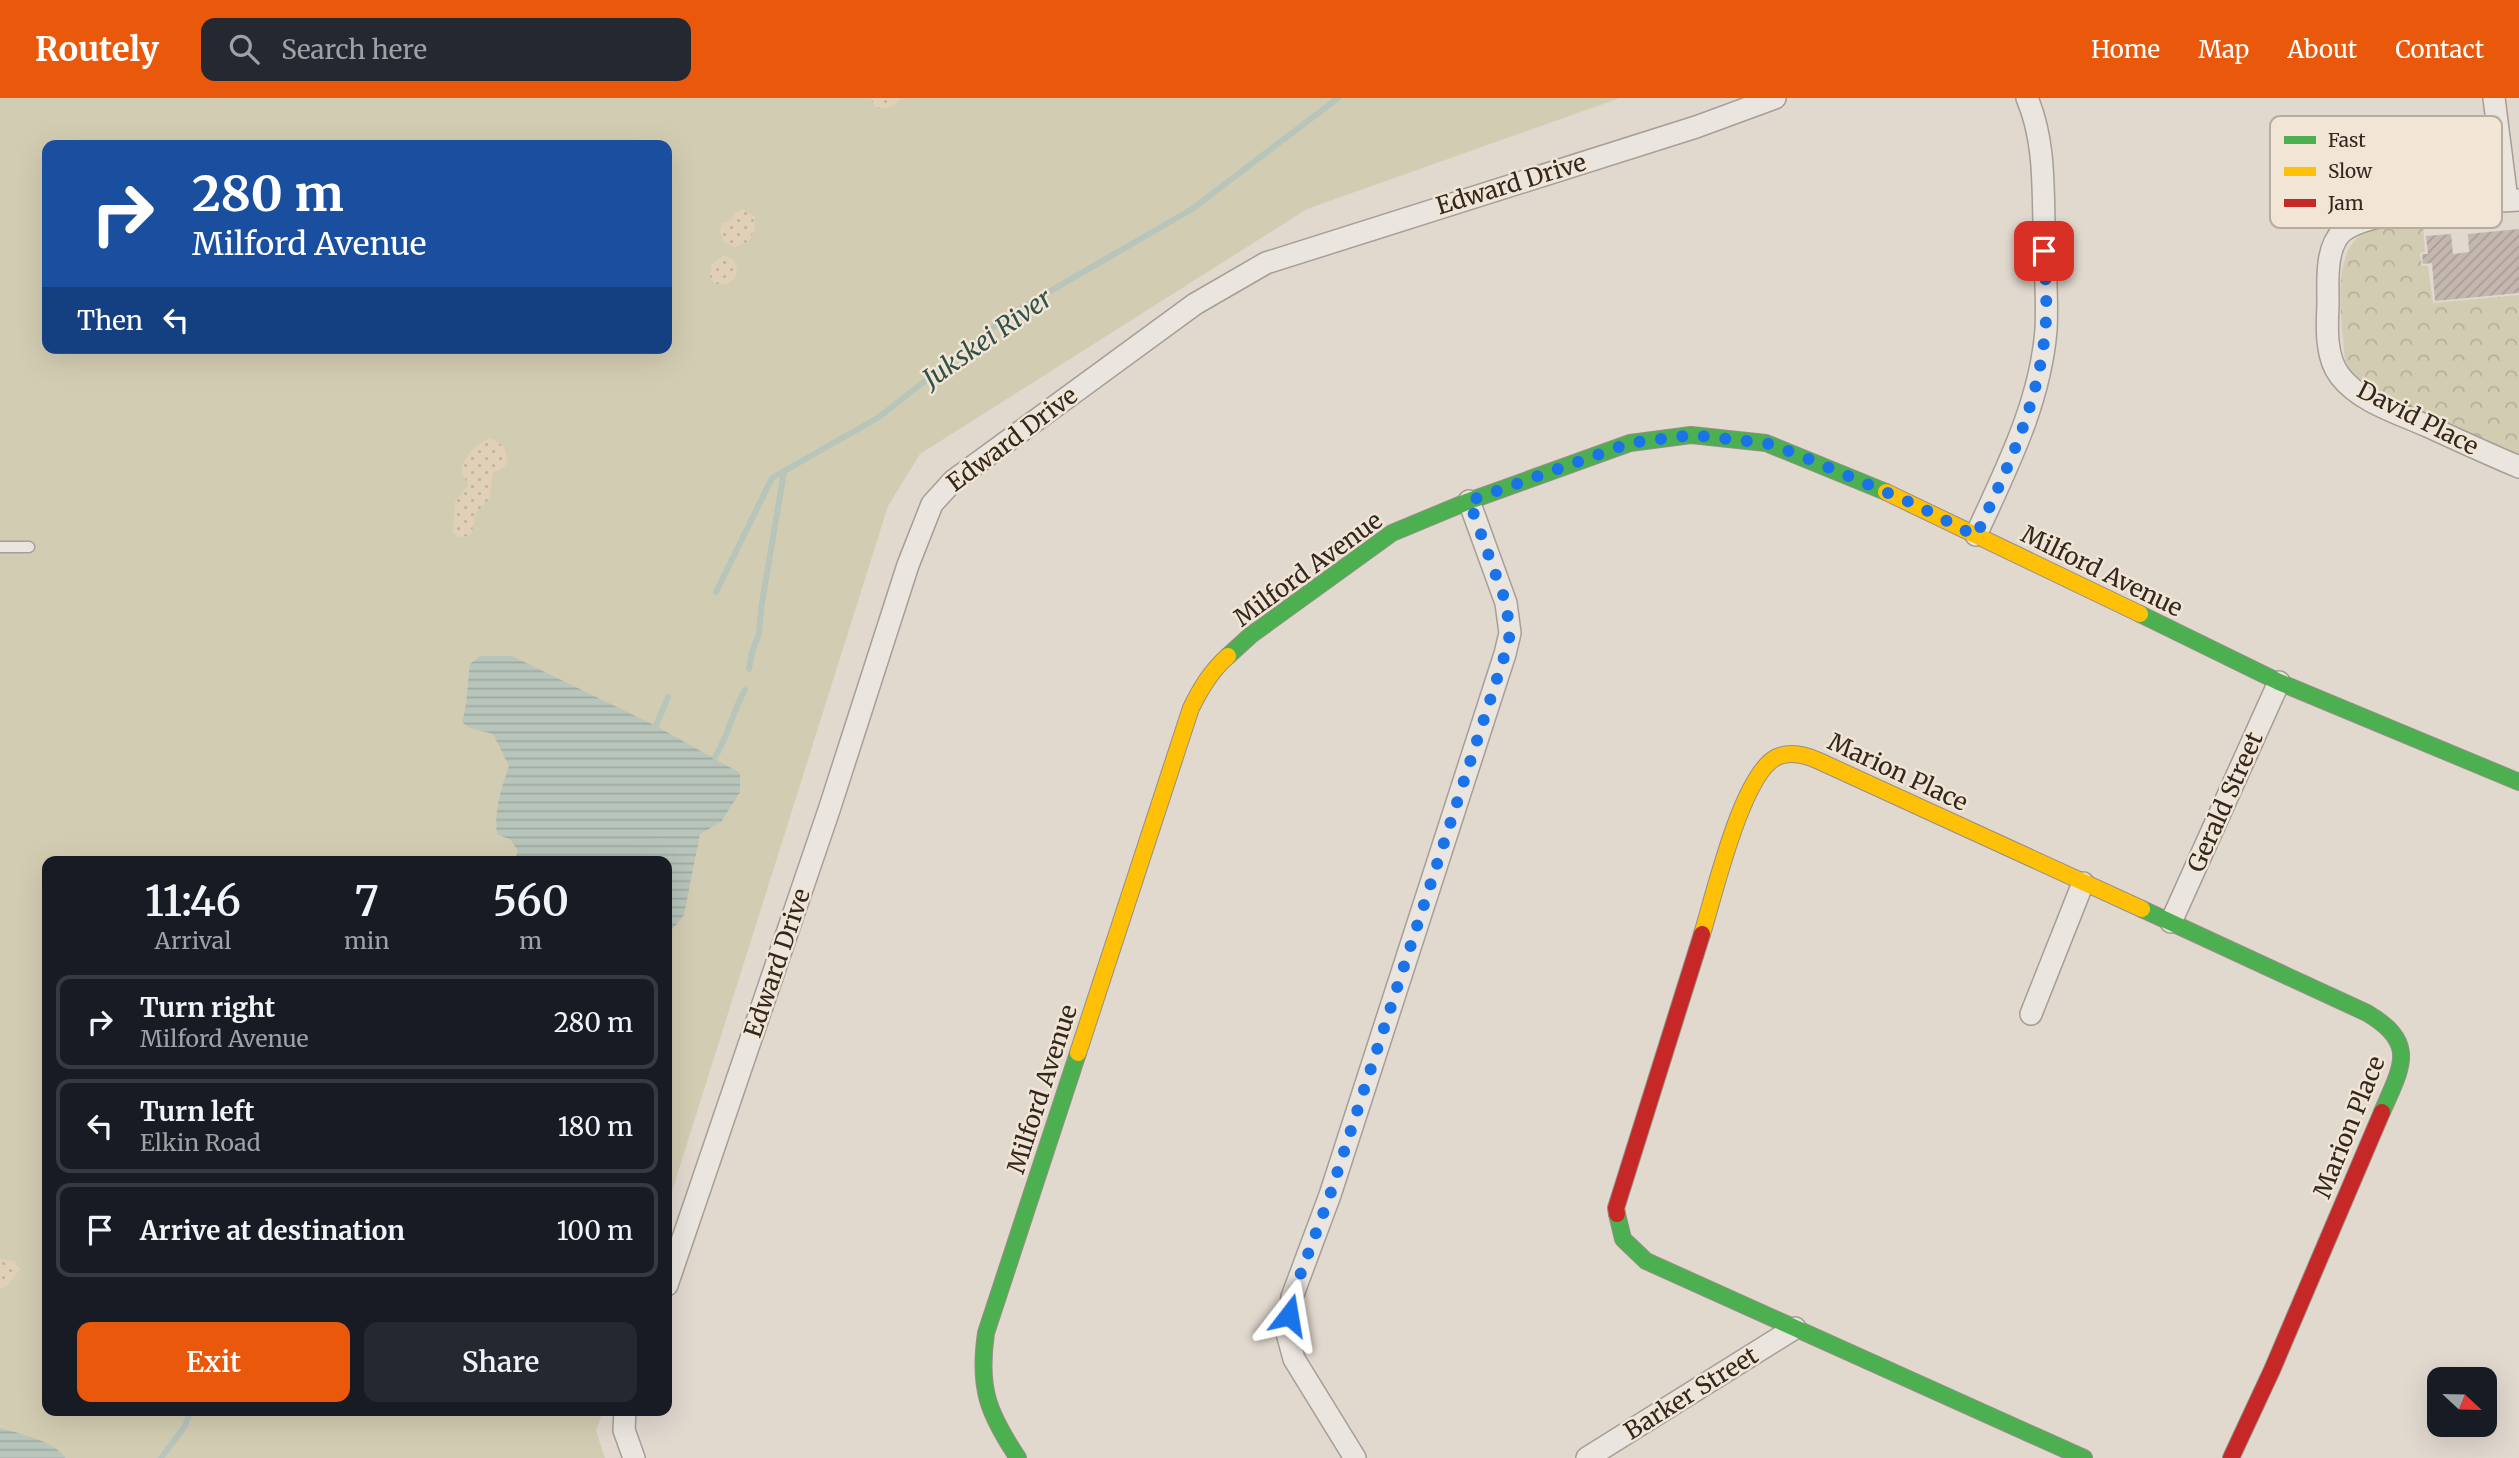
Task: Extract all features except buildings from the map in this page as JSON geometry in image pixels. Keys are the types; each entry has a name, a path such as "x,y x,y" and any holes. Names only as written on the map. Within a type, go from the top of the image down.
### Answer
{"street":[{"name":"Edward Drive","path":"672,1270 829,810 908,565 924,521 941,493 1020,431 1195,304 1266,263 1696,127 1775,98"},
{"path":"1976,536 2021,436 2034,398 2046,330 2043,172 2039,139 2027,98"},
{"name":"David Place","path":"2494,98 2497,116"},
{"name":"David Place","path":"2502,141 2513,200"},
{"name":"David Place","path":"2351,228 2343,232 2334,245 2328,272 2327,329 2330,355 2339,375 2359,393 2384,407 2519,467"},
{"name":"Milford Avenue","path":"1018,1458 995,1424 984,1381 982,1354 986,1334 1191,708 1215,668 1251,635 1392,533 1469,501 1630,443 1691,435 1766,443 1914,504 2279,682 2519,782"},
{"path":"1355,1458 1294,1359 1287,1333 1292,1297 1330,1195 1510,634 1506,603 1469,501"},
{"name":"Gerald Street","path":"2171,922 2279,682"},
{"name":"Marion Place","path":"2084,1458 1646,1261 1626,1247 1618,1231 1616,1208 1738,818 1751,782 1765,764 1780,757 1802,754 2379,1020 2399,1036 2402,1055 2397,1077 2272,1370 2231,1458"},
{"path":"2031,1014 2083,883"},
{"name":"Barker Street","path":"1587,1458 1796,1328"},
{"path":"625,1416 624,1430 634,1458"}],"lane":[{"path":"0,547 29,547"}],"green space":[{"path":"0,98 1620,98 1307,209 920,454 888,506 672,1191 672,856 42,856 42,1416 601,1416 596,1431 605,1458 0,1458"},
{"path":"2423,228 2425,252 2420,253 2422,266 2428,266 2433,303 2519,295 2519,456 2377,392 2352,373 2345,362 2340,289 2342,270 2347,252 2356,239 2369,230"}],"sand":[{"path":"871,98 901,98 892,106 882,108 874,106"},
{"path":"743,209 755,217 755,229 749,241 735,247 724,242 720,232 722,223 732,220 734,214"},
{"path":"724,255 734,260 737,269 735,278 727,284 716,284 710,278 712,264"},
{"path":"492,438 504,447 508,459 505,466 493,473 489,499 475,514 472,532 468,536 459,537 453,533 455,502 468,485 462,470 463,465 472,450"},
{"path":"0,1259 15,1261 20,1269 6,1287 0,1289"}],"shaded area":[{"path":"480,656 512,656 656,726 740,773 740,792 721,822 700,834 684,915 672,930 672,856 516,856 518,851 510,839 497,835 496,817 509,766 493,734 470,728 462,722 470,664"},
{"path":"0,1428 46,1443 61,1452 65,1458 0,1458"}],"waterway":[{"name":"Jukskei River","path":"716,592 772,478 879,417 1009,315 1192,209 1338,98"},
{"path":"749,669 759,634 784,472"},
{"path":"715,757 745,690"},
{"path":"656,726 668,697"},
{"path":"161,1458 185,1426 189,1416"}],"traffic: fast":[{"path":"1228,656 1251,635 1392,533 1469,501 1630,443 1691,435 1766,443 1886,492"},
{"path":"2140,614 2279,682 2519,782"},
{"path":"2142,909 2367,1013 2383,1024 2394,1035 2401,1057 2395,1081 2382,1112"},
{"path":"1018,1458 999,1427 988,1399 983,1369 986,1333 1078,1053"},
{"path":"1617,1214 1623,1239 1646,1261 2084,1458"}],"traffic: slow":[{"path":"1886,492 2140,614"},
{"path":"1078,1053 1191,708 1207,680 1228,656"},
{"path":"1702,934 1731,837 1752,786 1764,768 1777,757 1788,754 1819,761 2142,909"}],"traffic: jam":[{"path":"1617,1214 1616,1208 1702,934"},
{"path":"2231,1458 2272,1370 2382,1112"}],"route":[{"path":"1289,1315 1292,1297 1330,1195 1485,720 1510,634 1506,603 1469,501 1630,443 1691,435 1766,443 1914,504 1976,536 2021,436 2034,398 2046,330 2044,251"}]}
